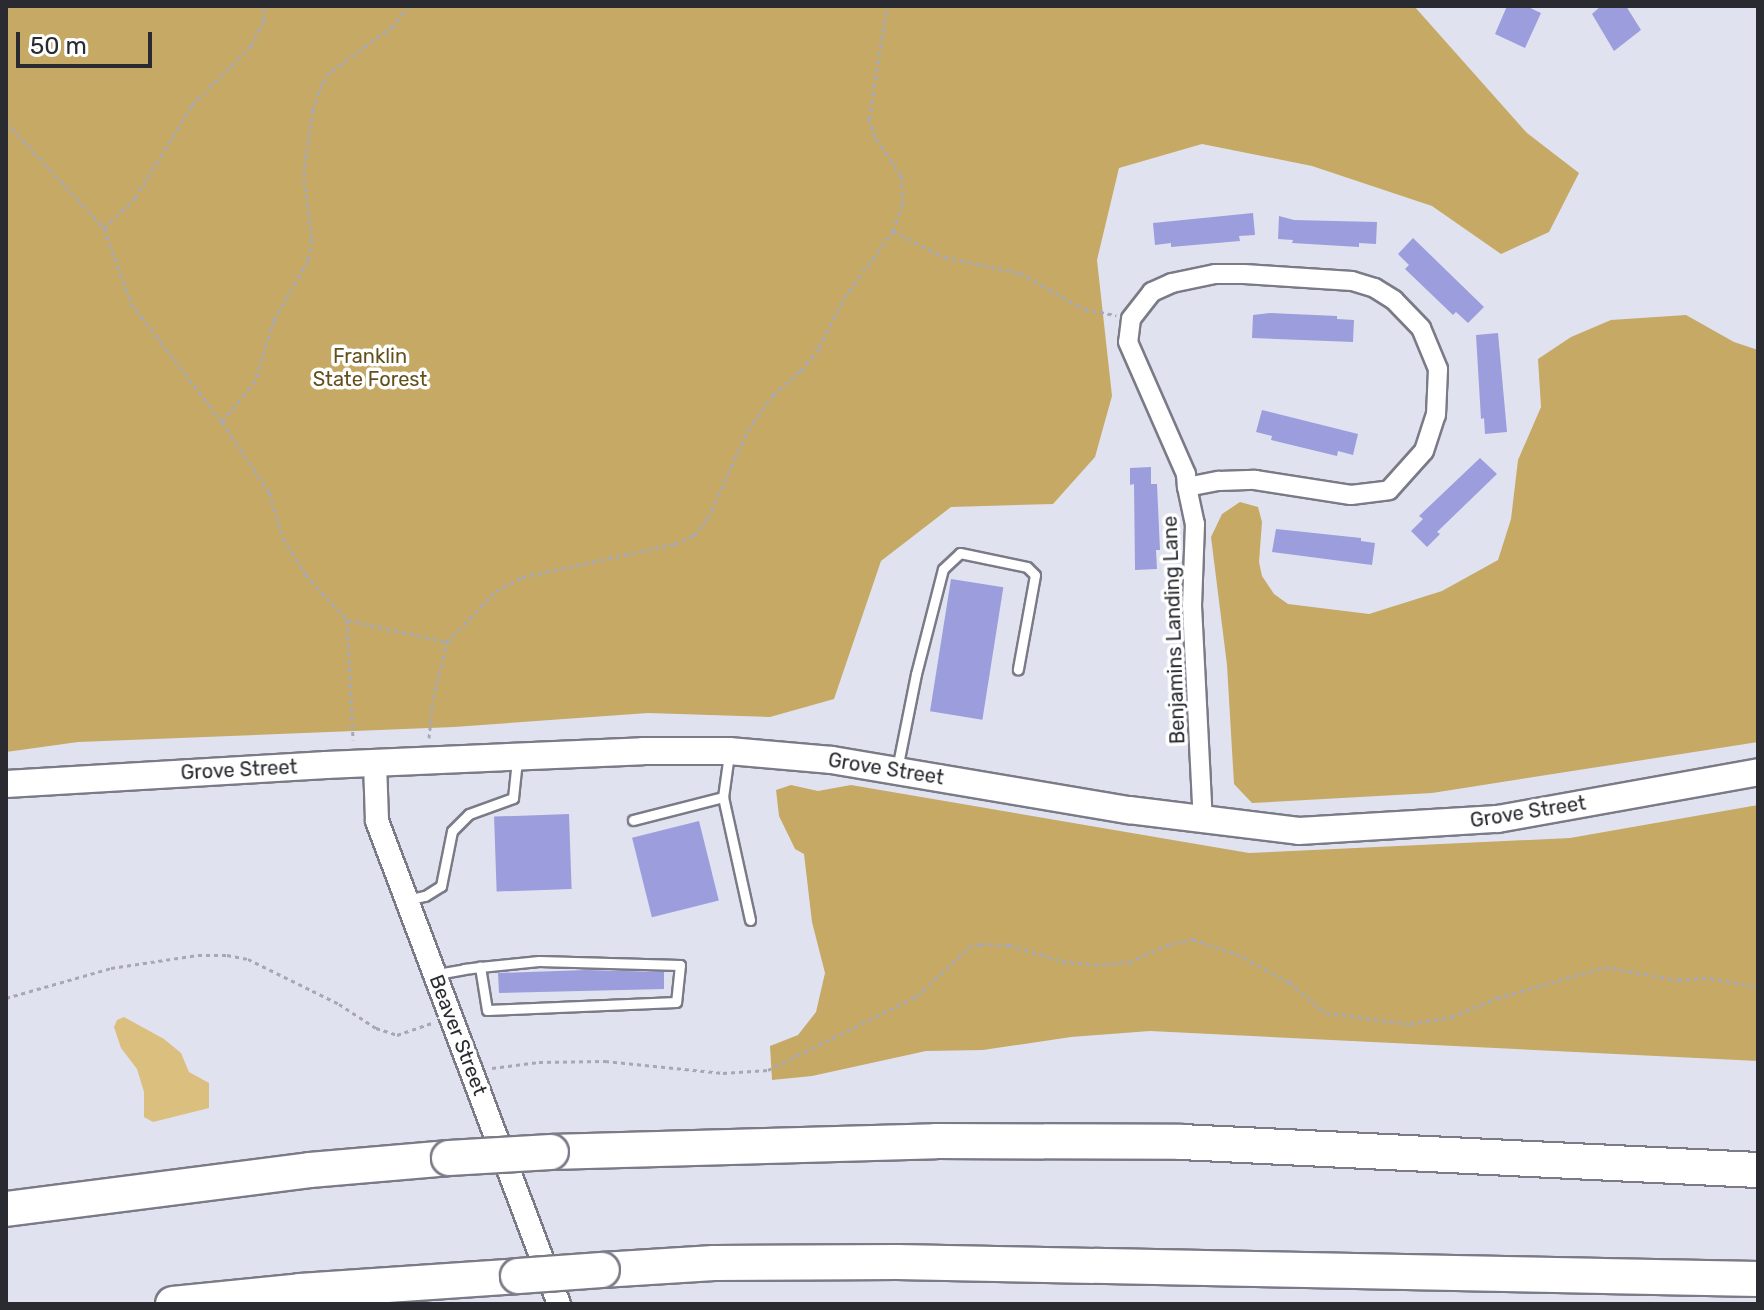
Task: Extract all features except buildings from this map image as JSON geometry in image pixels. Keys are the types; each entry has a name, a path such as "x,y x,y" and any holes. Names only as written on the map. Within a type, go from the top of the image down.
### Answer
{"highway":[{"path":"6,1209 310,1170 449,1158 551,1152 936,1141 1181,1142 1758,1170"},
{"path":"173,1304 300,1291 714,1263 897,1262 1758,1279"}],"main road":[{"name":"Grove Street","path":"6,784 428,761 729,751 897,769 1203,820 1299,831 1433,826 1498,819 1758,772"}],"street":[{"name":"Benjamins Landing Lane","path":"1187,487 1219,481 1255,480 1329,493 1374,495 1389,490 1424,451 1430,436 1437,395 1434,358 1421,328 1408,313 1375,288 1352,281 1215,274 1172,283 1152,292 1131,319 1128,342 1186,474 1187,487 1195,524 1192,606 1203,820"},
{"name":"Beaver Street","path":"364,764 377,821 559,1304"}],"lane":[{"path":"897,769 916,674 943,569 960,553 1027,567 1035,575 1018,669"},
{"path":"729,751 723,797 750,920"},
{"path":"406,900 425,896 441,886 452,831 469,814 513,798 518,757"},
{"path":"633,820 723,797"},
{"path":"434,975 480,967 539,961 680,965 676,1002 487,1010 480,967"}],"path":[{"path":"104,228 135,198 192,105 251,46 264,20 264,6"},
{"path":"222,422 255,381 274,320 308,261 312,240 304,179 313,109 322,84 330,72 393,26 409,6"},
{"path":"428,761 433,698 447,642 496,591 522,577 675,544 694,535 708,518 748,430 773,395 801,371 819,348 844,298 893,231 903,203 901,175 875,137 869,119 887,6"},
{"path":"6,122 104,228 131,303 222,422 269,492 283,538 305,574 347,620 447,642"},
{"path":"893,231 944,257 1020,273 1084,309 1131,319"},
{"path":"347,620 353,719 364,764"},
{"path":"471,1071 539,1062 605,1061 723,1073 768,1070 917,996 969,947 981,944 1009,945 1062,961 1095,965 1129,962 1167,945 1192,939 1236,954 1289,982 1326,1013 1410,1024 1451,1017 1497,998 1605,967 1678,980 1710,978 1758,987"},
{"path":"6,998 111,968 227,955 248,959 339,1004 376,1028 397,1035 430,1023 437,1027"}],"shaded area":[{"path":"124,1017 164,1039 181,1053 189,1072 209,1083 209,1108 153,1122 144,1117 144,1092 137,1069 121,1048 114,1027 117,1020"}],"green space":[{"name":"Franklin State Forest","path":"6,6 1414,6 1527,133 1579,173 1549,232 1501,254 1432,206 1312,166 1202,144 1119,168 1097,260 1112,396 1095,457 1053,504 951,507 881,561 834,699 770,717 648,713 454,727 78,742 6,752"},
{"path":"1686,315 1734,342 1758,350 1758,742 1432,793 1252,803 1234,784 1227,665 1211,537 1222,514 1240,502 1258,507 1262,522 1259,562 1262,576 1274,594 1288,604 1369,614 1442,591 1498,560 1511,519 1518,460 1541,407 1538,359 1571,337 1611,320"},
{"path":"791,785 818,791 851,785 1249,853 1570,838 1758,805 1758,1061 1150,1031 1071,1037 983,1050 926,1051 812,1076 772,1080 770,1046 798,1035 816,1012 825,973 812,922 804,854 795,849 779,816 776,790"}]}
